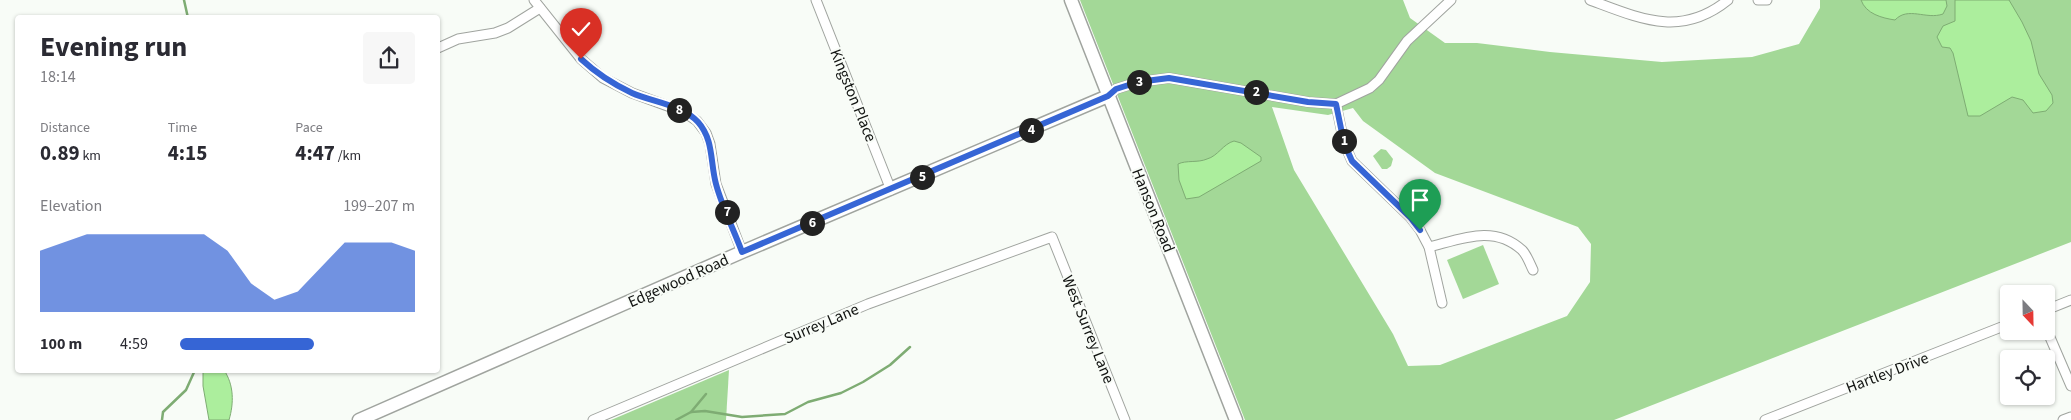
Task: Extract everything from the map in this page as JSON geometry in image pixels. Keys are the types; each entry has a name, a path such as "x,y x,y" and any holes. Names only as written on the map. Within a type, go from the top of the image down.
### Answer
{"street":[{"path":"534,0 581,59 604,78 632,93 684,112 697,121 706,133 710,144 716,184 742,252"},
{"name":"Kingston Place","path":"816,0 891,190"},
{"name":"Hanson Road","path":"1071,0 1236,420"},
{"path":"1108,96 1116,89 1138,82 1169,78 1308,102 1336,104 1370,88 1379,80 1407,41 1451,0"},
{"path":"1590,0 1621,12 1668,24 1699,18 1714,11 1728,0"},
{"path":"1758,0 1767,0"},
{"path":"440,47 458,39 494,33 508,28 540,8"},
{"name":"Edgewood Road","path":"359,420 742,252 1108,96"},
{"path":"1336,104 1344,143 1352,161 1410,217 1429,247 1442,303"},
{"path":"1429,247 1479,235 1495,234 1522,250 1533,270"},
{"name":"West Surrey Lane","path":"1052,237 1121,419"},
{"name":"Surrey Lane","path":"593,420 868,304 1052,237"},
{"path":"2055,306 2071,300"},
{"name":"Hartley Drive","path":"1765,420 2000,328"},
{"path":"2051,340 2071,386"},
{"path":"2063,420 2071,417"}],"shaded area":[{"path":"1080,0 1403,0 1410,18 1445,43 1477,43 1662,62 1752,57 1799,44 1820,8 1820,0 2071,0 2071,242 1614,420 1245,420","holes":["1272,107 1328,115 1353,108 1363,121 1435,173 1578,227 1591,244 1590,282 1567,316 1440,365 1408,366 1393,334 1294,170"]},
{"path":"1861,0 1946,0 1947,6 1943,14 1930,16 1906,14 1895,20 1871,12 1863,5"},
{"path":"1955,0 2009,0 2031,41 2039,74 2052,95 2053,103 2046,111 2033,113 2023,100 2012,97 1980,116 1968,116 1953,53 1950,48 1942,47 1937,37 1943,26 1955,21"},
{"path":"1234,141 1241,143 1261,157 1261,161 1199,197 1186,199 1179,180 1178,164 1211,157"},
{"path":"1381,149 1386,150 1393,159 1391,166 1387,169 1382,169 1373,156"},
{"path":"1483,245 1499,284 1463,299 1447,260"},
{"path":"729,370 726,420 611,420"},
{"path":"203,373 226,373 230,382 232,394 229,420 209,420 203,386"}],"waterway":[{"path":"184,0 187,15"},
{"path":"676,420 691,412 705,411 742,417 785,414 808,402 841,393 863,382 890,365 910,347"},
{"path":"162,420 163,412 186,390 194,373"},
{"path":"691,412 706,394"}],"route":[{"path":"581,59 604,78 632,93 684,112 697,121 706,133 710,144 716,184 742,252 1108,96 1116,89 1158,78 1179,78 1308,102 1336,104 1344,143 1352,161 1410,217 1420,230"}]}
